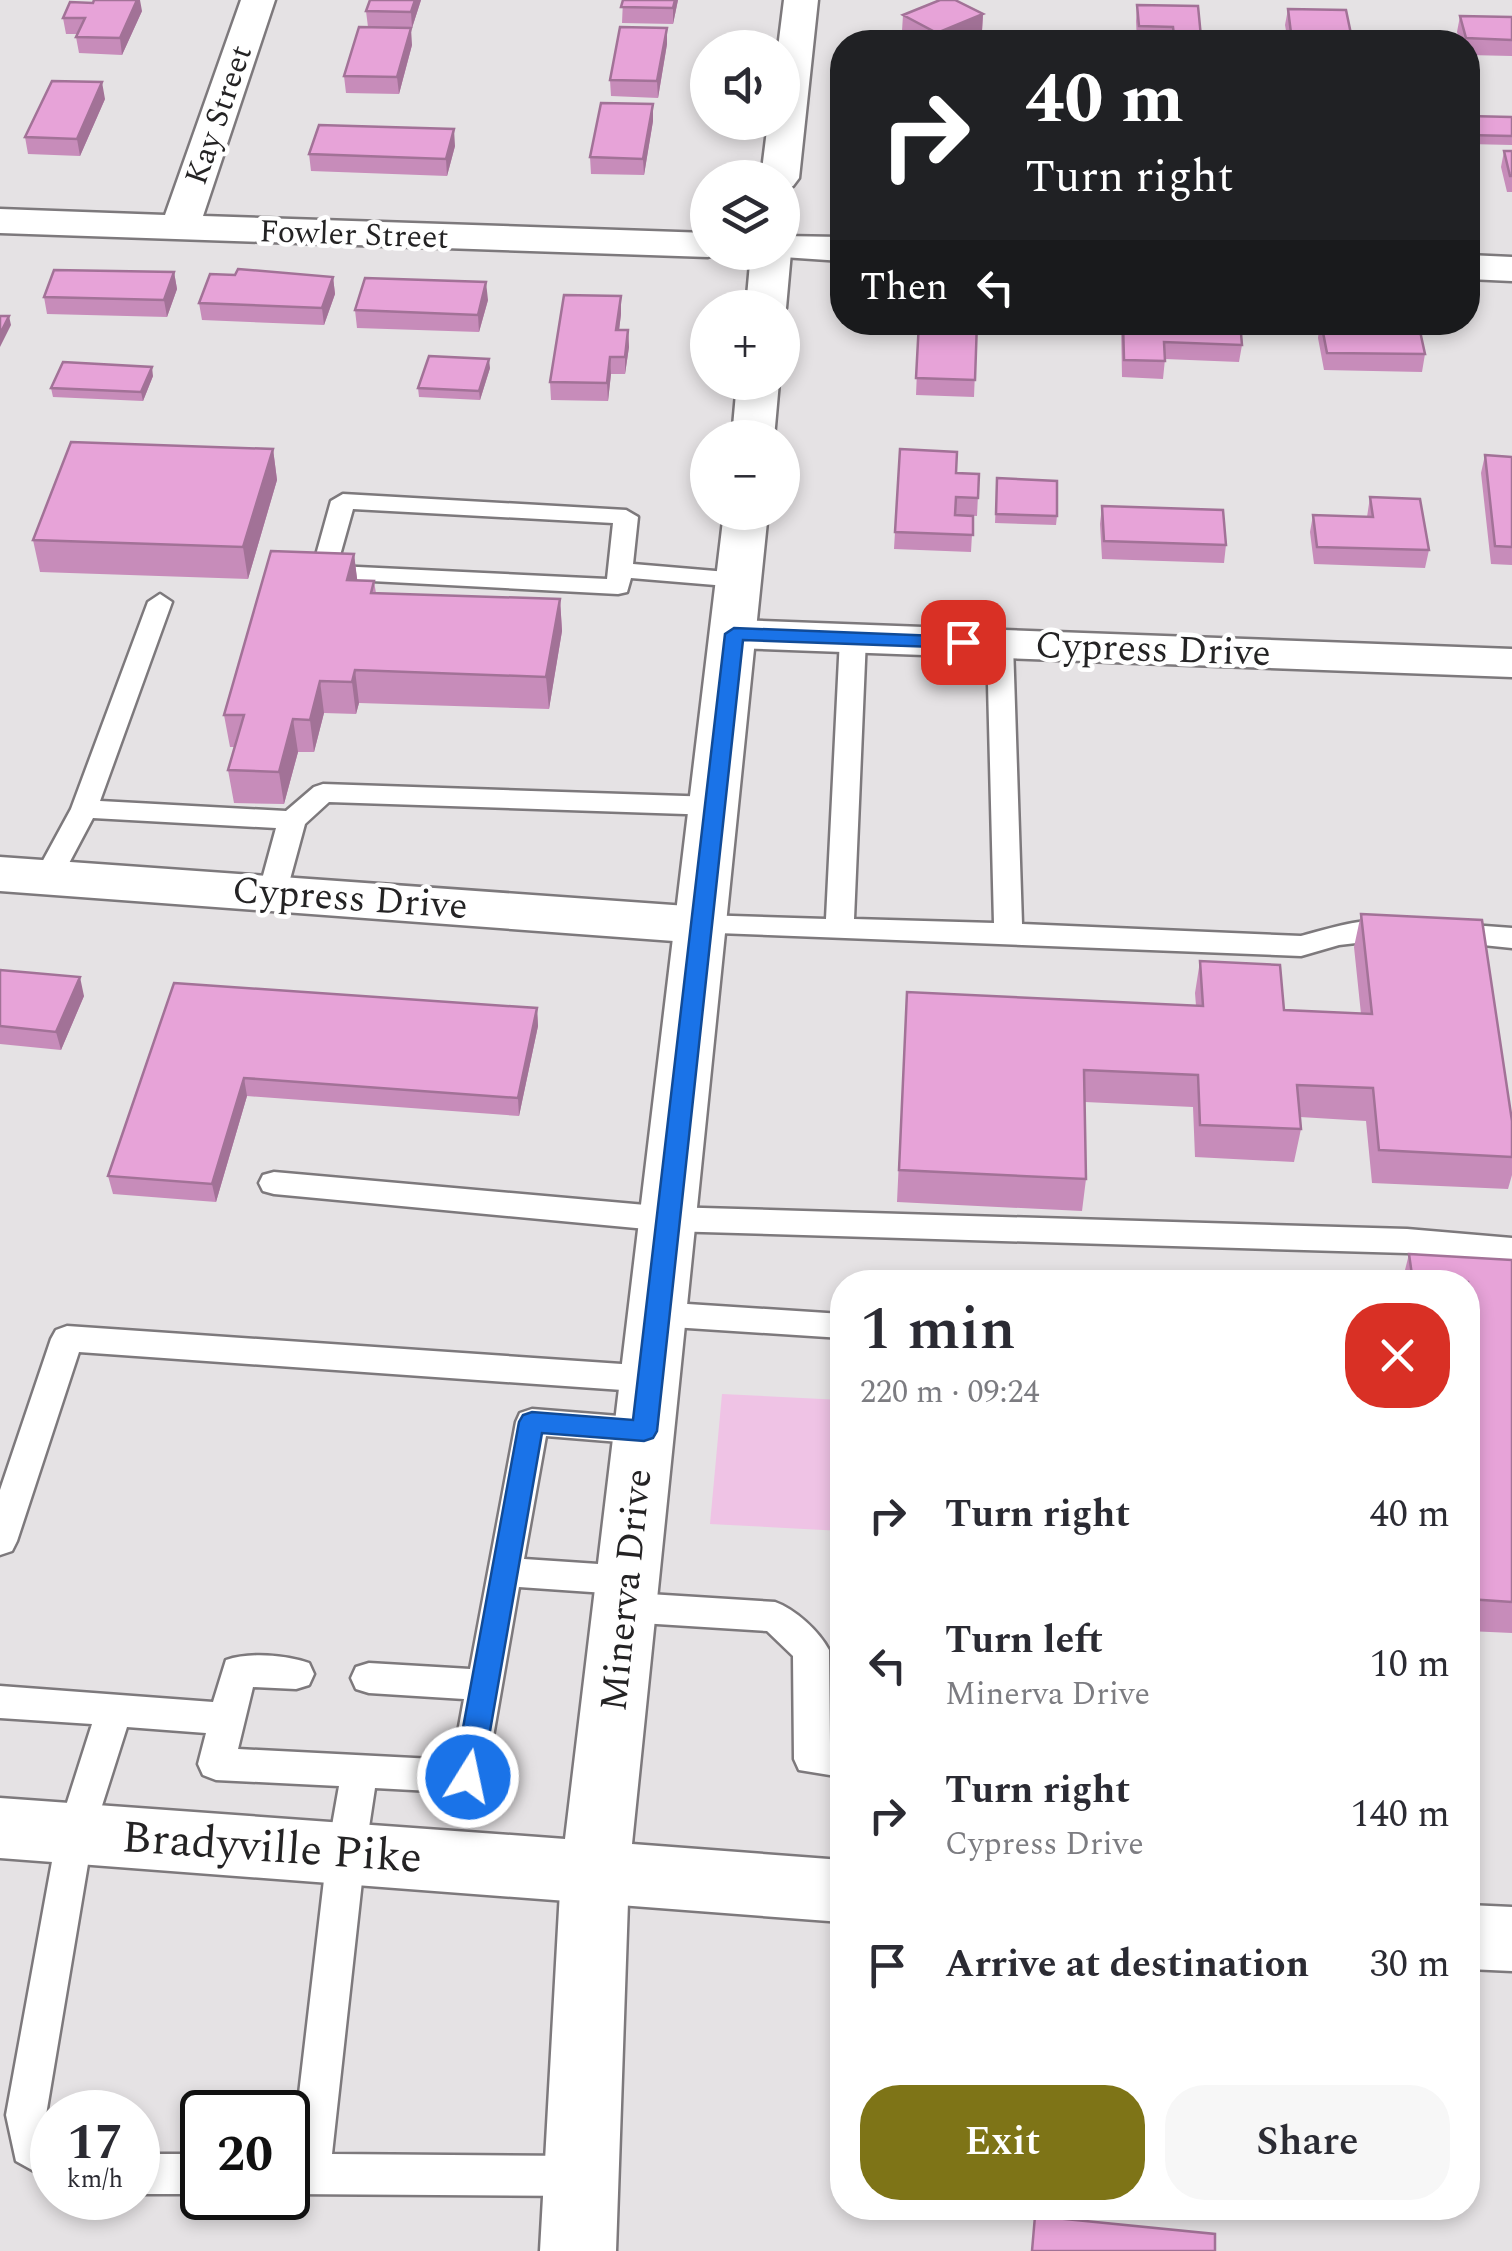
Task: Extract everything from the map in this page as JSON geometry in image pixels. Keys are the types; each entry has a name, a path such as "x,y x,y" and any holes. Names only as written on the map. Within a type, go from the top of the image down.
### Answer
{"street":[{"name":"Kay Street","path":"180,229 258,0"},
{"path":"782,160 800,0"},
{"name":"Fowler Street","path":"0,220 690,244"},
{"path":"800,248 830,249"},
{"path":"1480,267 1512,268"},
{"name":"Minerva Drive","path":"578,2251 595,1872 744,530"},
{"name":"Cypress Drive","path":"734,634 1512,663"},
{"name":"Cypress Drive","path":"24,875 701,925"},
{"name":"Bradyville Pike","path":"0,1828 830,1889"},
{"path":"1480,1938 1512,1940"}],"lane":[{"path":"343,501 626,517 621,570 618,587 323,573 343,501"},
{"path":"621,570 740,580"},
{"path":"24,875 84,809 160,602"},
{"path":"840,929 853,638"},
{"path":"1000,644 1008,933"},
{"path":"272,894 292,820 323,792 715,806"},
{"path":"84,809 292,820"},
{"path":"701,925 1301,946 1339,935 1402,930 1512,938"},
{"path":"274,1183 668,1219 1407,1241 1512,1250"},
{"path":"657,1314 830,1325"},
{"path":"0,1541 67,1339 647,1405"},
{"path":"296,1674 239,1670 216,1764 468,1777 532,1422 647,1405"},
{"path":"506,1572 775,1617 811,1650 812,1759 830,1760"},
{"path":"368,1678 484,1685"},
{"path":"0,1702 228,1718"},
{"path":"31,2090 75,1834 114,1711"},
{"path":"310,2099 360,1771"},
{"path":"30,2093 26,2116 30,2148"},
{"path":"310,2174 581,2176"}],"shaded area":[{"path":"722,1394 830,1399 830,1530 710,1524"}],"building":[{"path":"137,0 120,38 76,37 85,18 63,18 70,2"},
{"path":"370,0 415,0 411,12 366,11"},
{"path":"623,0 675,0 673,8 621,7"},
{"path":"940,0 955,0 983,14 944,30 931,30 903,15"},
{"path":"1137,5 1198,6 1200,30 1139,26"},
{"path":"1288,9 1346,10 1350,30 1291,30"},
{"path":"1460,16 1512,17 1512,40 1480,39 1480,30 1464,30"},
{"path":"359,27 411,28 397,77 344,76"},
{"path":"620,27 667,28 657,81 610,80"},
{"path":"52,81 102,82 77,139 25,137"},
{"path":"601,103 653,104 643,159 590,157"},
{"path":"1480,116 1512,117 1512,136 1480,135"},
{"path":"319,125 454,129 446,159 309,154"},
{"path":"1504,151 1512,151 1512,176 1510,176"},
{"path":"238,269 333,277 322,308 199,303 210,274 235,275"},
{"path":"54,270 174,272 164,300 44,297"},
{"path":"365,278 486,282 478,315 355,310"},
{"path":"564,295 621,296 616,330 628,330 625,357 610,357 607,383 550,382"},
{"path":"0,316 9,316 0,334"},
{"path":"918,335 977,335 975,380 916,378"},
{"path":"1123,335 1241,335 1242,345 1164,342 1165,361 1124,360"},
{"path":"1324,335 1421,335 1425,354 1327,353"},
{"path":"429,356 489,359 479,391 418,388"},
{"path":"63,362 152,367 141,392 51,388"},
{"path":"71,442 273,449 243,547 33,540"},
{"path":"900,449 957,452 956,473 979,474 978,498 956,497 955,515 973,516 973,535 895,532"},
{"path":"1485,455 1512,457 1512,547 1495,546"},
{"path":"997,478 1057,481 1057,516 996,514"},
{"path":"1370,497 1420,499 1429,550 1317,547 1313,515 1373,517"},
{"path":"1102,506 1223,510 1226,545 1104,541"},
{"path":"271,551 354,554 347,580 374,581 371,593 560,599 546,677 355,670 352,682 320,681 310,720 293,719 279,772 228,770 244,715 224,715"},
{"path":"1361,914 1482,920 1512,1121 1512,1157 1379,1150 1373,1088 1297,1085 1301,1129 1200,1125 1198,1075 1084,1070 1086,1179 899,1170 907,992 1203,1006 1200,961 1280,965 1284,1010 1372,1014"},
{"path":"0,970 80,977 56,1032 0,1026"},
{"path":"174,983 537,1008 518,1098 244,1078 212,1184 108,1176"},
{"path":"1409,1254 1512,1260 1512,1602 1480,1600 1480,1270 1411,1270"},
{"path":"1035,2220 1075,2220 1215,2234 1215,2251 1032,2251"}],"route":[{"path":"468,1777 532,1422 644,1431 734,634 963,642"}]}
